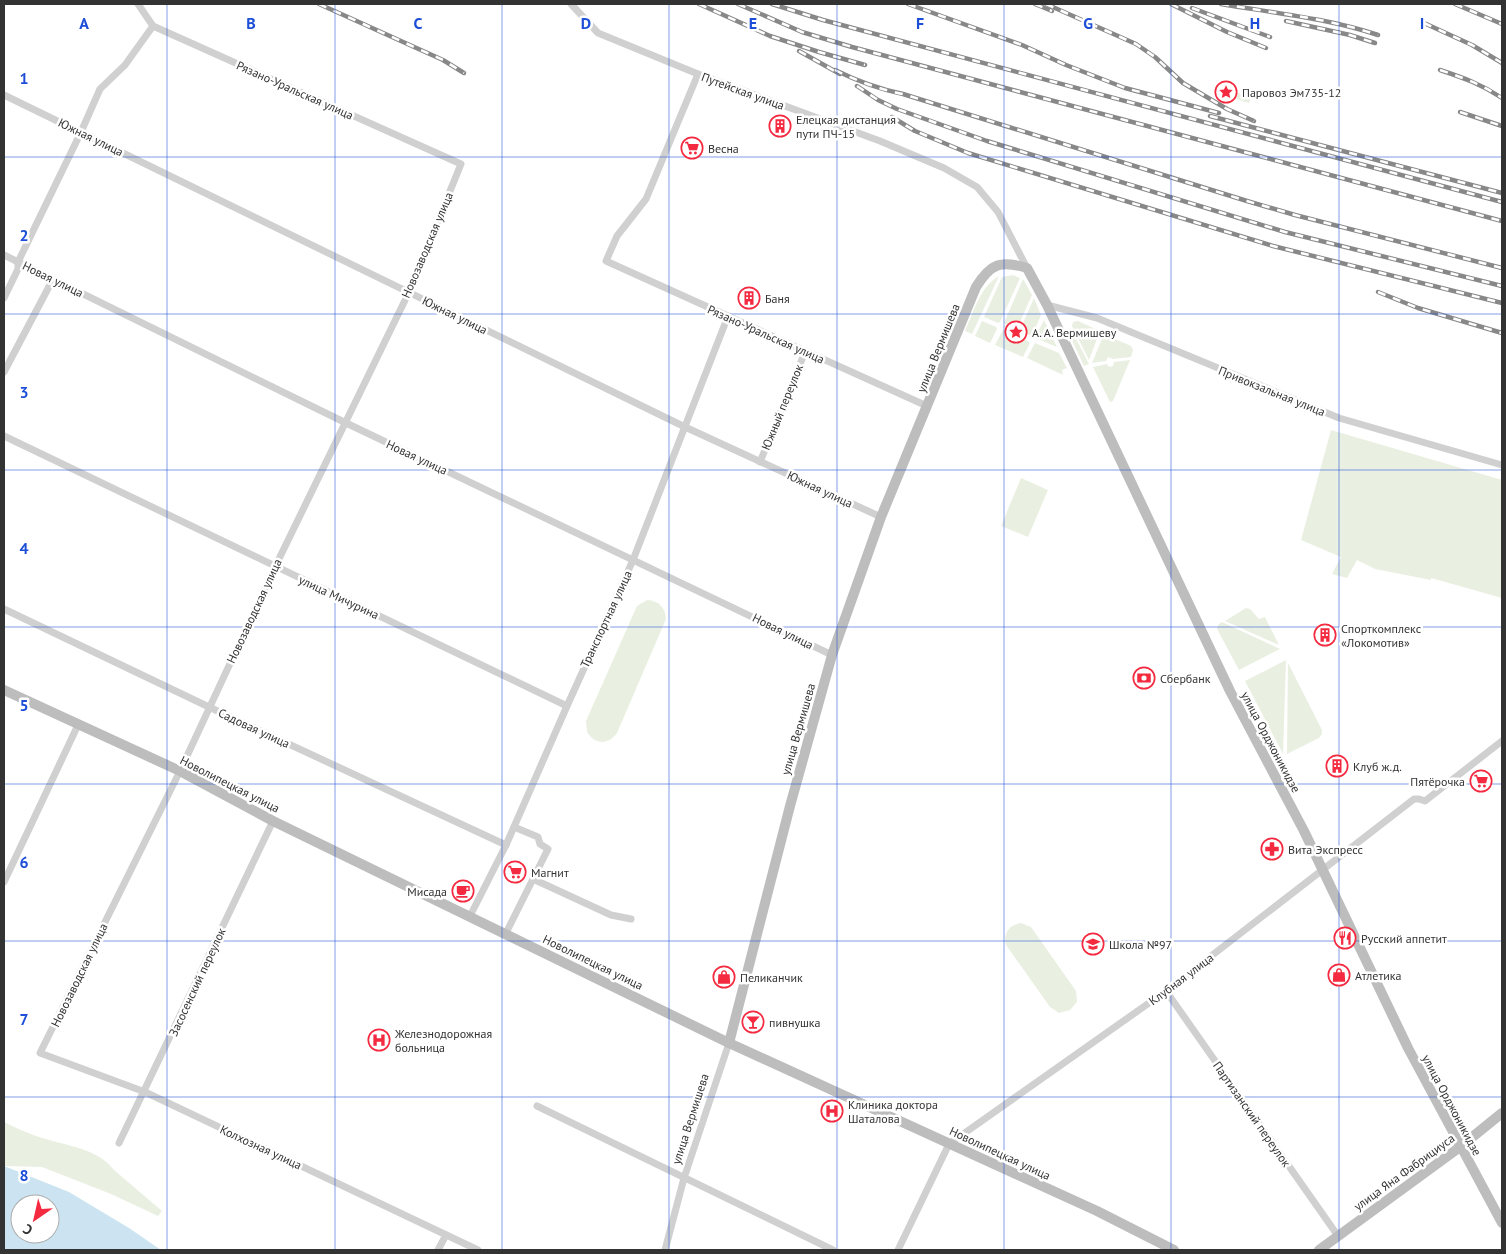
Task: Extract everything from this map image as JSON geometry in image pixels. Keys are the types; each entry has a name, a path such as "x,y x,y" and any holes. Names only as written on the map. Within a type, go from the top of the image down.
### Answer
{"street":[{"path":"4,298 18,270 18,262 82,132 100,89 125,65 153,26 138,4"},
{"name":"Путейская улица","path":"571,4 598,34 698,74 880,142 944,168 977,187 998,212 1027,268"},
{"name":"Рязано-Уральская улица","path":"153,26 461,164"},
{"name":"Рязано-Уральская улица","path":"698,74 646,199 617,236 606,261 927,406"},
{"name":"Южная улица","path":"4,95 685,427 881,517"},
{"name":"Новозаводская улица","path":"40,1053 180,771 274,567 408,292 461,164"},
{"name":"Новая улица","path":"4,255 344,422 832,655"},
{"name":"улица Вермишева","path":"665,1250 684,1178 729,1043 790,806 832,655 881,517 976,287 984,275 994,267 1009,262 1027,268"},
{"name":"улица Орджоникидзе","path":"1027,268 1047,305 1230,691 1304,831 1408,1048 1502,1223"},
{"path":"4,372 53,279"},
{"name":"Привокзальная улица","path":"1047,305 1097,318 1339,418 1502,465"},
{"name":"Транспортная улица","path":"470,916 506,845 566,706 633,560 728,316"},
{"name":"Южный переулок","path":"760,462 805,352"},
{"name":"улица Мичурина","path":"4,436 566,706"},
{"name":"Садовая улица","path":"4,609 506,845"},
{"name":"Новолипецкая улица","path":"4,690 180,771 273,820 729,1043 1097,1212 1174,1250"},
{"path":"4,882 78,724"},
{"name":"Клубная улица","path":"898,1250 949,1144 1166,991 1414,799 1425,801 1502,741"},
{"name":"Засосенский переулок","path":"119,1143 145,1092 273,820"},
{"path":"506,933 548,849 540,844 538,837 514,826"},
{"path":"533,879 611,915 630,919"},
{"name":"Партизанский переулок","path":"1166,991 1338,1236"},
{"name":"Колхозная улица","path":"40,1053 145,1092 478,1250"},
{"path":"537,1106 834,1250"},
{"name":"улица Яна Фабрициуса","path":"1319,1250 1460,1147 1502,1113"},
{"path":"438,1250 446,1235"}],"green space":[{"path":"1217,86 1251,97 1249,103 1215,92"},
{"path":"1013,275 1020,278 1000,322 998,323 984,317 1002,277"},
{"path":"999,276 972,334 965,331 982,293"},
{"path":"1023,279 1032,295 1019,324 1009,326 1004,323"},
{"path":"1034,298 1041,315 1033,334 1030,335 1026,334 1022,325"},
{"path":"1044,320 1057,347 1038,339 1036,336"},
{"path":"982,321 997,329 990,343 975,336"},
{"path":"1078,321 1100,331 1089,360 1072,326 1073,322"},
{"path":"1003,330 1007,332 1010,338 1018,342 1023,338 1030,343 1023,357 995,345"},
{"path":"1072,331 1089,364 1084,366 1069,334"},
{"path":"1104,334 1131,346 1133,350 1131,357 1113,359 1108,357 1106,361 1092,363"},
{"path":"1035,343 1059,353 1067,368 1062,370 1063,375 1027,358"},
{"path":"1130,360 1113,401 1110,402 1093,367 1107,364 1109,367 1113,366 1114,362"},
{"path":"1331,430 1502,480 1502,598 1431,578 1431,580 1375,569 1357,560 1347,578 1332,574 1341,557 1301,540"},
{"path":"1021,478 1048,490 1028,537 1001,526"},
{"path":"647,600 661,605 666,619 617,733 610,740 598,741 587,732 586,721 637,606"},
{"path":"1246,608 1250,609 1259,619 1265,617 1279,645 1225,621"},
{"path":"1222,622 1280,649 1239,670 1217,629 1218,625"},
{"path":"1286,660 1283,754 1245,681"},
{"path":"1288,663 1322,730 1322,734 1319,738 1287,754"},
{"path":"1021,923 1031,927 1076,991 1077,1002 1070,1010 1059,1013 1050,1007 1006,945 1005,937 1008,930"},
{"path":"4,1122 36,1136 98,1156 162,1211 158,1216 111,1194 42,1167 4,1166"}],"water":[{"path":"4,1166 69,1192 129,1228 161,1250 4,1250"}],"railway":[{"path":"319,4 443,60 464,73"},
{"path":"699,4 770,36 865,65"},
{"path":"738,4 802,32 852,47 1502,221"},
{"path":"772,4 823,20 1502,202"},
{"path":"908,4 1022,45 1066,65 1125,88 1219,113"},
{"path":"1035,4 1052,11"},
{"path":"1046,4 1136,44 1155,57 1183,83 1227,109 1254,121"},
{"path":"1171,4 1227,32 1266,48"},
{"path":"1221,4 1320,20 1378,35"},
{"path":"1455,4 1502,24"},
{"path":"1192,8 1270,37"},
{"path":"1286,21 1350,35 1375,43"},
{"path":"1424,23 1472,45 1502,63"},
{"path":"799,51 840,74"},
{"path":"835,70 877,87 1247,201 1502,268"},
{"path":"1440,70 1472,82 1502,98"},
{"path":"857,86 878,100 897,109 987,141 1285,232 1502,286"},
{"path":"1460,112 1502,126"},
{"path":"1210,116 1502,193"},
{"path":"892,117 915,131 968,153 1273,246 1502,303"},
{"path":"1378,292 1418,308 1502,333"}],"place":[{"name":"Паровоз Эм735-12","path":"1226,92"},
{"name":"Елецкая дистанция пути ПЧ-15","path":"780,126"},
{"name":"Весна","path":"692,148"},
{"name":"Баня","path":"749,298"},
{"name":"А. А. Вермишеву","path":"1016,332"},
{"name":"Спорткомплекс «Локомотив»","path":"1325,635"},
{"name":"Сбербанк","path":"1144,678"},
{"name":"Клуб ж.д.","path":"1337,766"},
{"name":"Пятёрочка","path":"1481,781"},
{"name":"Вита Экспресс","path":"1272,849"},
{"name":"Магнит","path":"515,872"},
{"name":"Мисада","path":"463,891"},
{"name":"Русский аппетит","path":"1345,938"},
{"name":"Школа №97","path":"1093,944"},
{"name":"Атлетика","path":"1339,975"},
{"name":"Пеликанчик","path":"724,977"},
{"name":"пивнушка","path":"753,1022"},
{"name":"Железнодорожная больница","path":"379,1040"},
{"name":"Клиника доктора Шаталова","path":"832,1111"}]}
